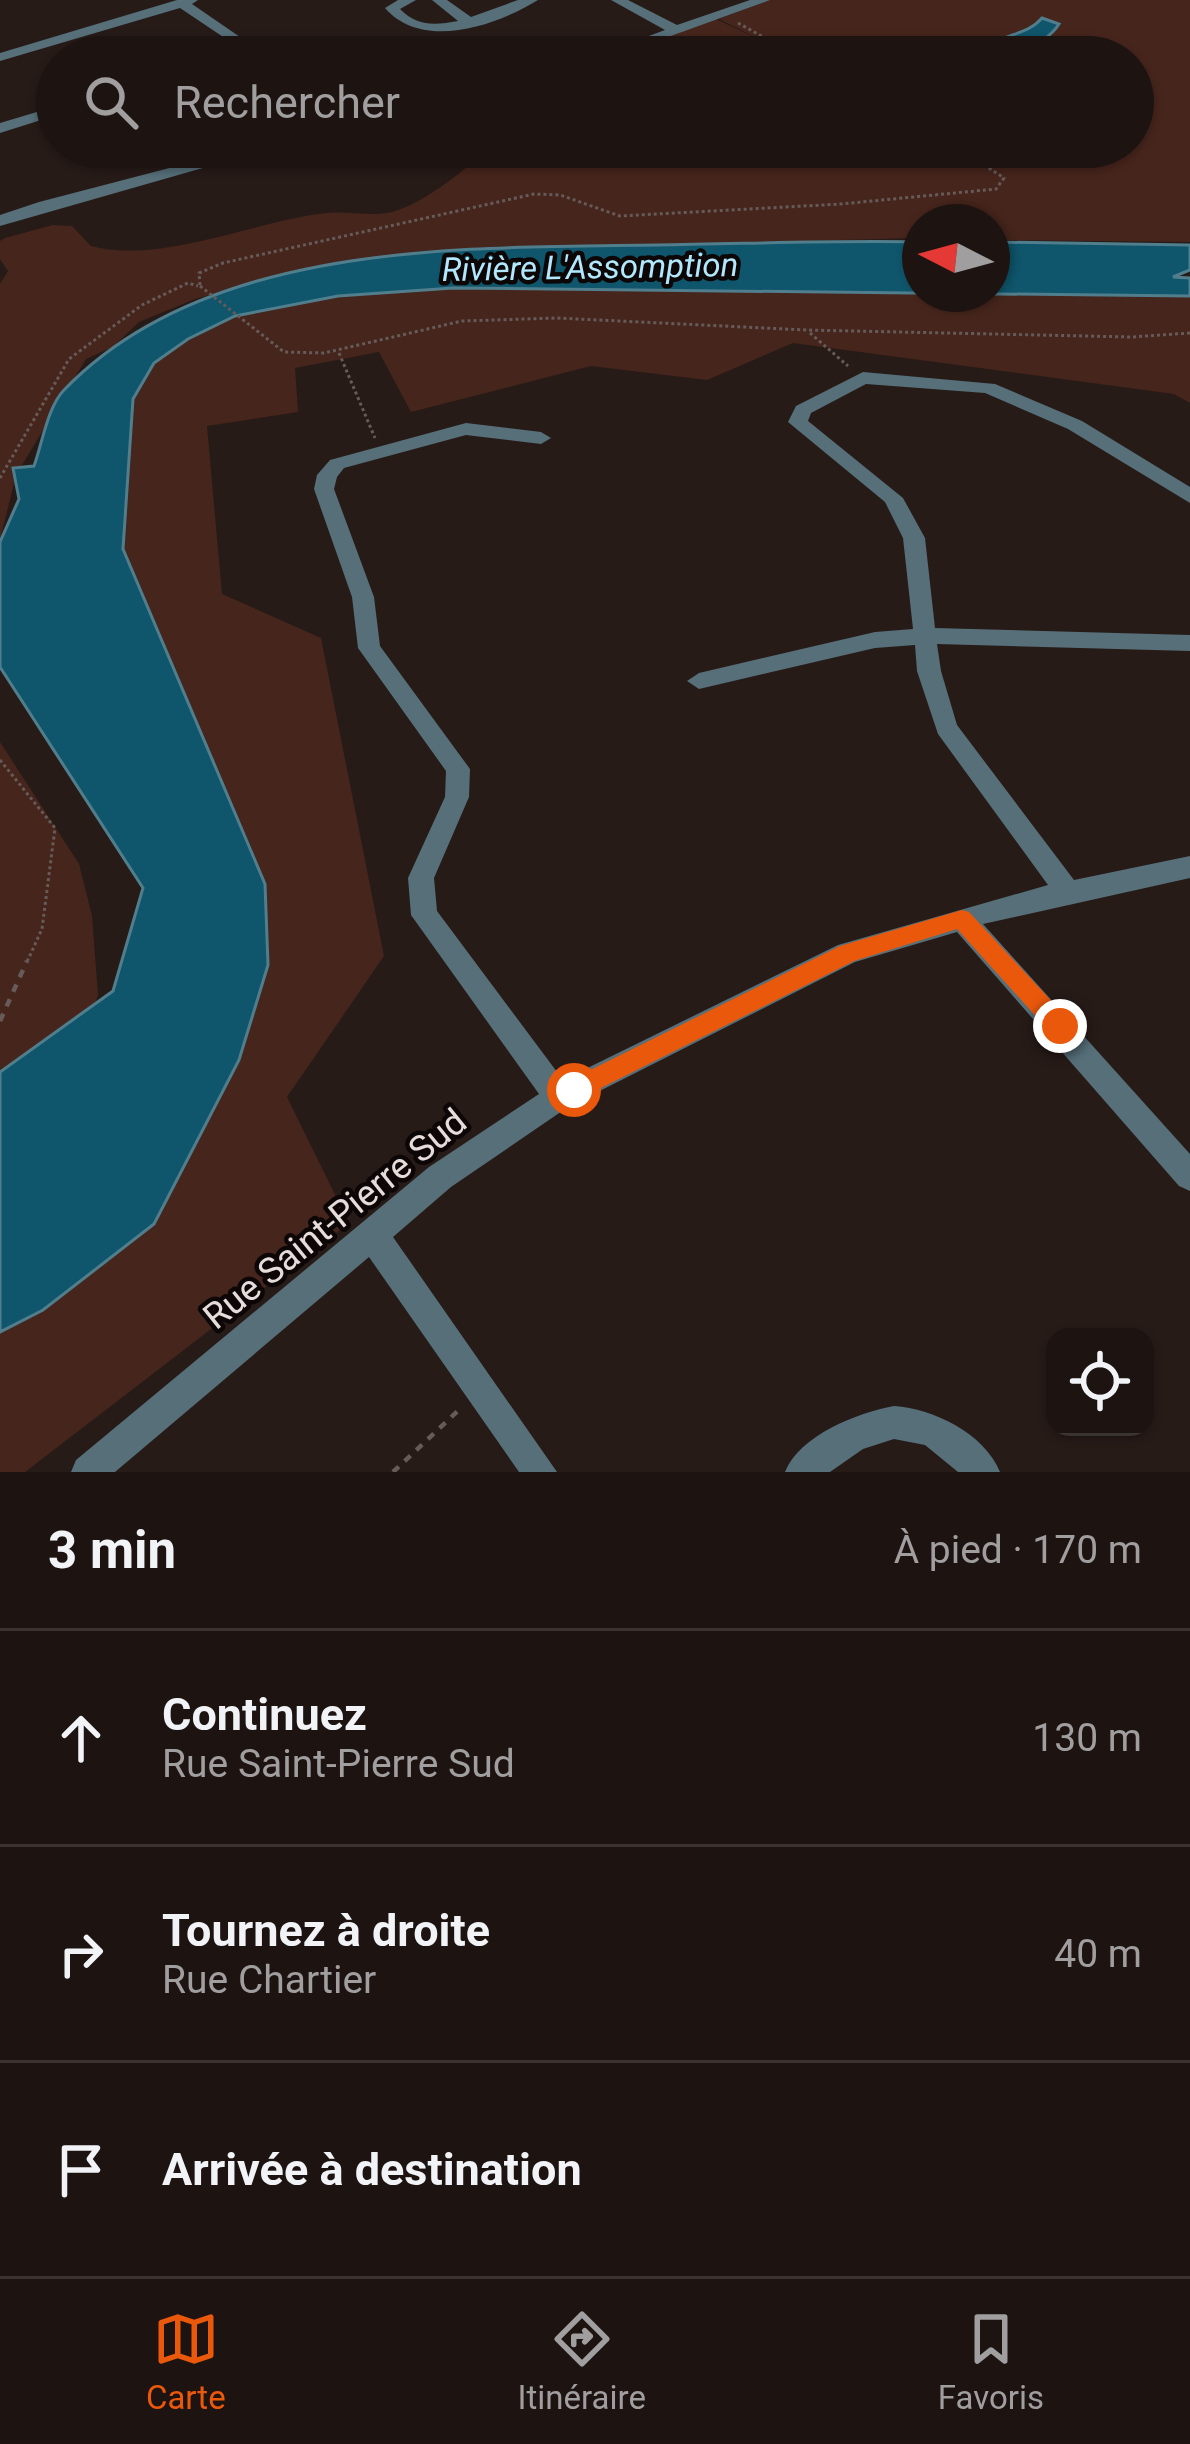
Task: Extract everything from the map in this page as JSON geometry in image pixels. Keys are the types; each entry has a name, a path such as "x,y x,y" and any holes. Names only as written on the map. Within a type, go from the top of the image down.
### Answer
{"street":[{"path":"409,0 392,8 399,18 416,27 441,29 531,0"},
{"path":"439,0 467,21"},
{"path":"618,0 678,31"},
{"path":"663,36 763,0"},
{"path":"73,36 186,1 234,36"},
{"path":"0,57 36,47"},
{"path":"0,128 36,117"},
{"path":"0,221 188,168"},
{"path":"1067,891 946,728 924,637 914,538 892,498 798,422 803,410 863,378 988,388 1076,425 1190,496"},
{"path":"542,438 466,429 337,464 327,475 324,489 363,597 369,648 458,769 457,797 422,878 424,915 558,1097"},
{"path":"699,681 875,640 1190,643"},
{"name":"Rue Saint-Pierre Sud","path":"88,1472 440,1177 558,1097 848,953 1067,891 1190,867"},
{"path":"962,919 1190,1176"},
{"path":"372,1234 539,1472"},
{"path":"802,1472 862,1428 905,1419 929,1427 983,1472"}],"path":[{"path":"723,14 762,36"},
{"path":"200,286 199,272 223,263 534,194 560,195 620,216 758,210 996,189 1004,178 989,168"},
{"path":"0,478 69,359 142,305 188,283 200,286 284,352 338,350 462,321 557,318 806,330 1132,337 1190,333"},
{"path":"806,330 863,378"},
{"path":"338,350 380,451"},
{"path":"0,760 56,827 42,929 0,1021"},
{"path":"393,1472 481,1389"}],"shaded area":[{"path":"769,0 1190,0 1190,242 1010,240 1010,204 902,204 902,238 420,251 396,260 284,276 195,299 139,322 113,347 86,359 16,475 0,540 0,284 8,271 0,259 0,241 5,238 53,225 72,226 91,246 146,250 177,246 300,217 392,212 417,202 465,168 1154,168 1154,36 752,36 719,19"},
{"path":"716,19 751,36 665,36"},
{"path":"453,288 902,293 902,312 1010,312 1010,294 1190,296 1190,403 1174,394 793,343 707,380 591,366 411,412 379,352 295,368 298,412 207,426 222,594 321,638 384,956 287,1097 349,1223 25,1472 0,1472 0,1332 43,1310 265,884 123,549 133,399 154,363 188,339 235,316 338,296"},
{"path":"0,742 79,864 92,916 98,995 80,1052 0,1116"}],"water":[{"path":"1042,18 1059,24 1049,36 1012,36 1028,29"},
{"name":"Rivière L'Assomption","path":"902,242 902,293 453,288 338,296 235,316 188,339 154,363 133,399 123,549 265,884 268,965 239,1060 154,1224 43,1310 0,1332 0,1072 113,991 143,888 0,667 0,542 19,499 13,468 34,466 58,397 123,341 190,304 264,279 342,262 503,248"},
{"path":"1010,242 1190,245 1190,270 1173,277 1190,278 1190,296 1010,294"}],"route":[{"path":"574,1090 848,953 962,919 1060,1026"}]}
